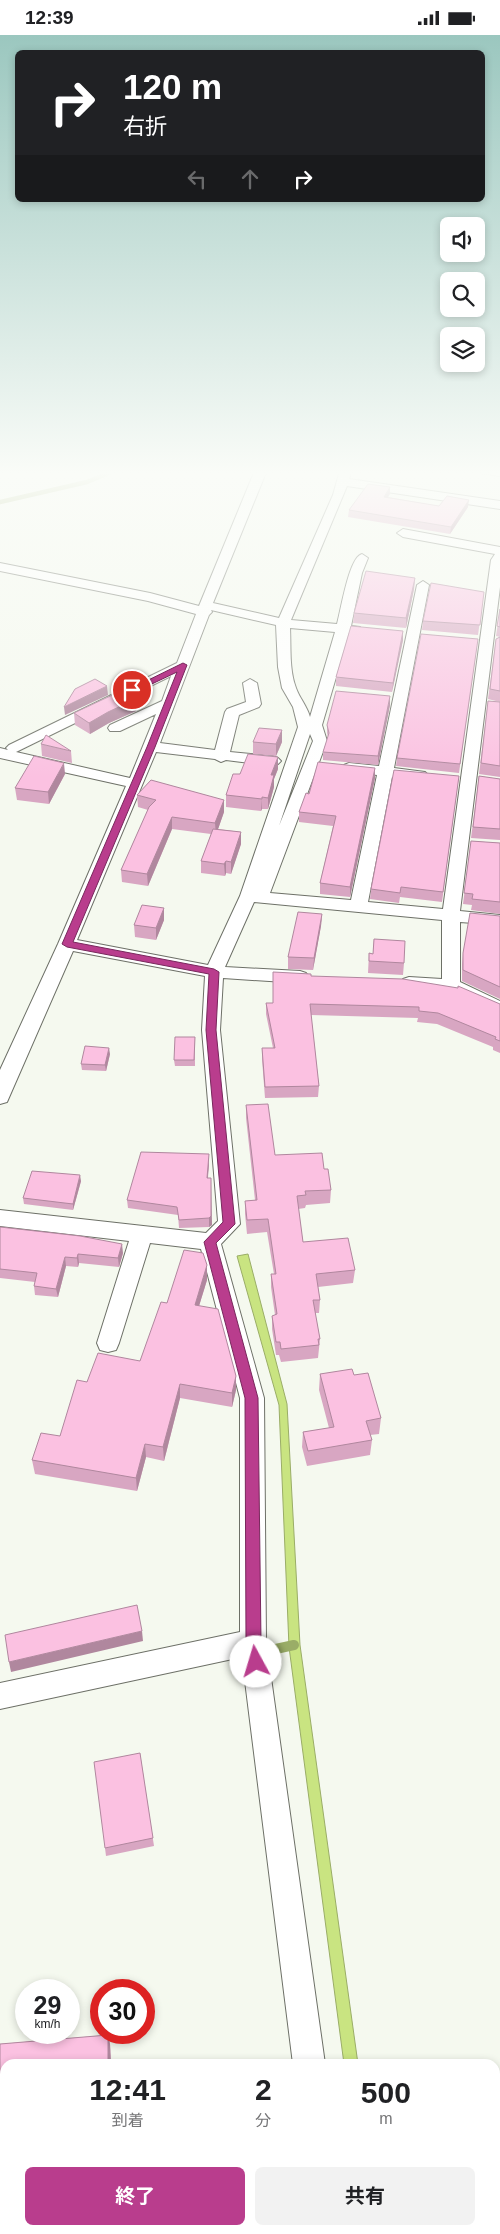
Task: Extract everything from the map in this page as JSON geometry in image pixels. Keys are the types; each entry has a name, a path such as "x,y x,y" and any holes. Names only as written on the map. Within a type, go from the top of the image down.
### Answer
{"street":[{"path":"28,573 283,623 369,631"},
{"path":"0,1097 10,1070 136,784 220,573"},
{"path":"255,897 292,762 305,727 300,707 289,689 286,674 283,623 304,573"},
{"path":"0,1218 210,1242 229,1224 211,1030 214,972 255,897 320,741 316,725 342,629 361,573"},
{"path":"451,985 451,915 467,845 469,780 485,706 494,643 497,573"},
{"path":"358,907 384,771 395,699 418,636 418,584 440,588"},
{"path":"475,594 496,588"},
{"path":"396,634 418,636"},
{"path":"469,640 494,643"},
{"path":"7,751 183,665"},
{"path":"221,757 232,712 254,704 250,683"},
{"path":"325,692 343,694"},
{"path":"115,728 169,703"},
{"path":"151,747 221,757 292,762 439,777"},
{"path":"7,751 136,784"},
{"path":"255,897 500,920"},
{"path":"67,944 214,972 313,977"},
{"path":"392,982 451,985 500,1009"},
{"path":"108,1343 142,1235"},
{"path":"210,1242 252,1398 253,1642 308,2059"},
{"path":"0,1696 253,1642"}],"shaded area":[{"path":"248,1254 287,1404 300,1645 357,2059 343,2059 289,1647 279,1405 237,1256"}],"building":[{"path":"366,573 415,578 406,618 354,613"},
{"path":"431,583 484,592 480,625 423,621"},
{"path":"500,609 500,627 497,626"},
{"path":"351,626 403,631 393,683 336,677"},
{"path":"421,634 478,639 460,764 397,758"},
{"path":"500,637 500,691 490,689 496,639"},
{"path":"95,679 107,686 64,707 75,689"},
{"path":"121,691 136,699 89,723 74,713"},
{"path":"336,691 390,696 378,756 323,752 329,733 327,725"},
{"path":"488,701 500,702 500,766 481,763"},
{"path":"259,728 282,730 276,744 253,742"},
{"path":"46,735 71,751 41,744"},
{"path":"248,754 278,757 271,775 274,775 268,798 226,795 233,774 240,774"},
{"path":"34,756 64,763 48,792 15,788"},
{"path":"318,762 375,768 350,887 320,883 336,816 299,812 306,793 309,794"},
{"path":"394,770 459,776 443,892 401,887 400,893 371,889"},
{"path":"479,776 500,779 500,829 473,827"},
{"path":"151,780 224,800 215,823 172,817 147,874 121,870 149,807 156,800 137,795"},
{"path":"213,829 241,832 231,862 226,861 224,864 201,861"},
{"path":"471,841 500,843 500,902 472,899 473,894 464,893"},
{"path":"142,905 164,908 156,928 134,925"},
{"path":"298,912 322,914 314,958 288,957"},
{"path":"470,913 500,916 500,987 463,970 463,953"},
{"path":"374,939 405,941 404,963 369,961 369,953 373,954"},
{"path":"273,972 311,974 311,976 403,979 458,988 458,986 500,1004 500,1041 495,1039 496,1037 438,1013 419,1011 419,1007 310,1004 319,1086 265,1087 262,1048 275,1048 266,1003 273,1003"},
{"path":"175,1037 195,1037 194,1060 174,1060"},
{"path":"85,1046 109,1048 105,1065 81,1064"},
{"path":"268,1104 275,1155 322,1153 324,1169 328,1169 331,1190 305,1191 306,1195 297,1196 303,1242 348,1238 355,1270 316,1274 320,1300 313,1300 320,1339 318,1339 319,1345 281,1349 280,1342 276,1342 272,1316 277,1314 271,1274 276,1274 268,1219 247,1220 245,1201 257,1200 246,1105"},
{"path":"141,1152 209,1154 207,1178 211,1178 211,1216 209,1218 179,1220 177,1207 127,1200"},
{"path":"32,1171 80,1175 73,1204 23,1198"},
{"path":"0,1227 80,1236 122,1244 118,1258 78,1254 77,1258 65,1257 56,1289 34,1286 37,1273 0,1269"},
{"path":"184,1250 203,1253 207,1265 195,1305 218,1309 236,1376 232,1393 180,1384 163,1447 145,1444 136,1478 32,1460 41,1433 60,1436 77,1380 87,1382 98,1353 140,1361 161,1302 167,1303"},
{"path":"352,1369 354,1375 368,1373 381,1418 366,1421 372,1440 308,1451 303,1432 334,1427 320,1374"},
{"path":"137,1605 142,1631 9,1662 5,1635"},
{"path":"140,1753 153,1838 105,1848 94,1762"},
{"path":"90,2036 90,2044 108,2044 108,2059 0,2059 0,2044 80,2044 80,2037"}],"waterway":[{"path":"262,1652 294,1645"}],"route":[{"path":"132,690 183,665 151,747 67,944 214,972 211,1030 229,1224 210,1242 252,1398 253,1642 256,1662"}]}
